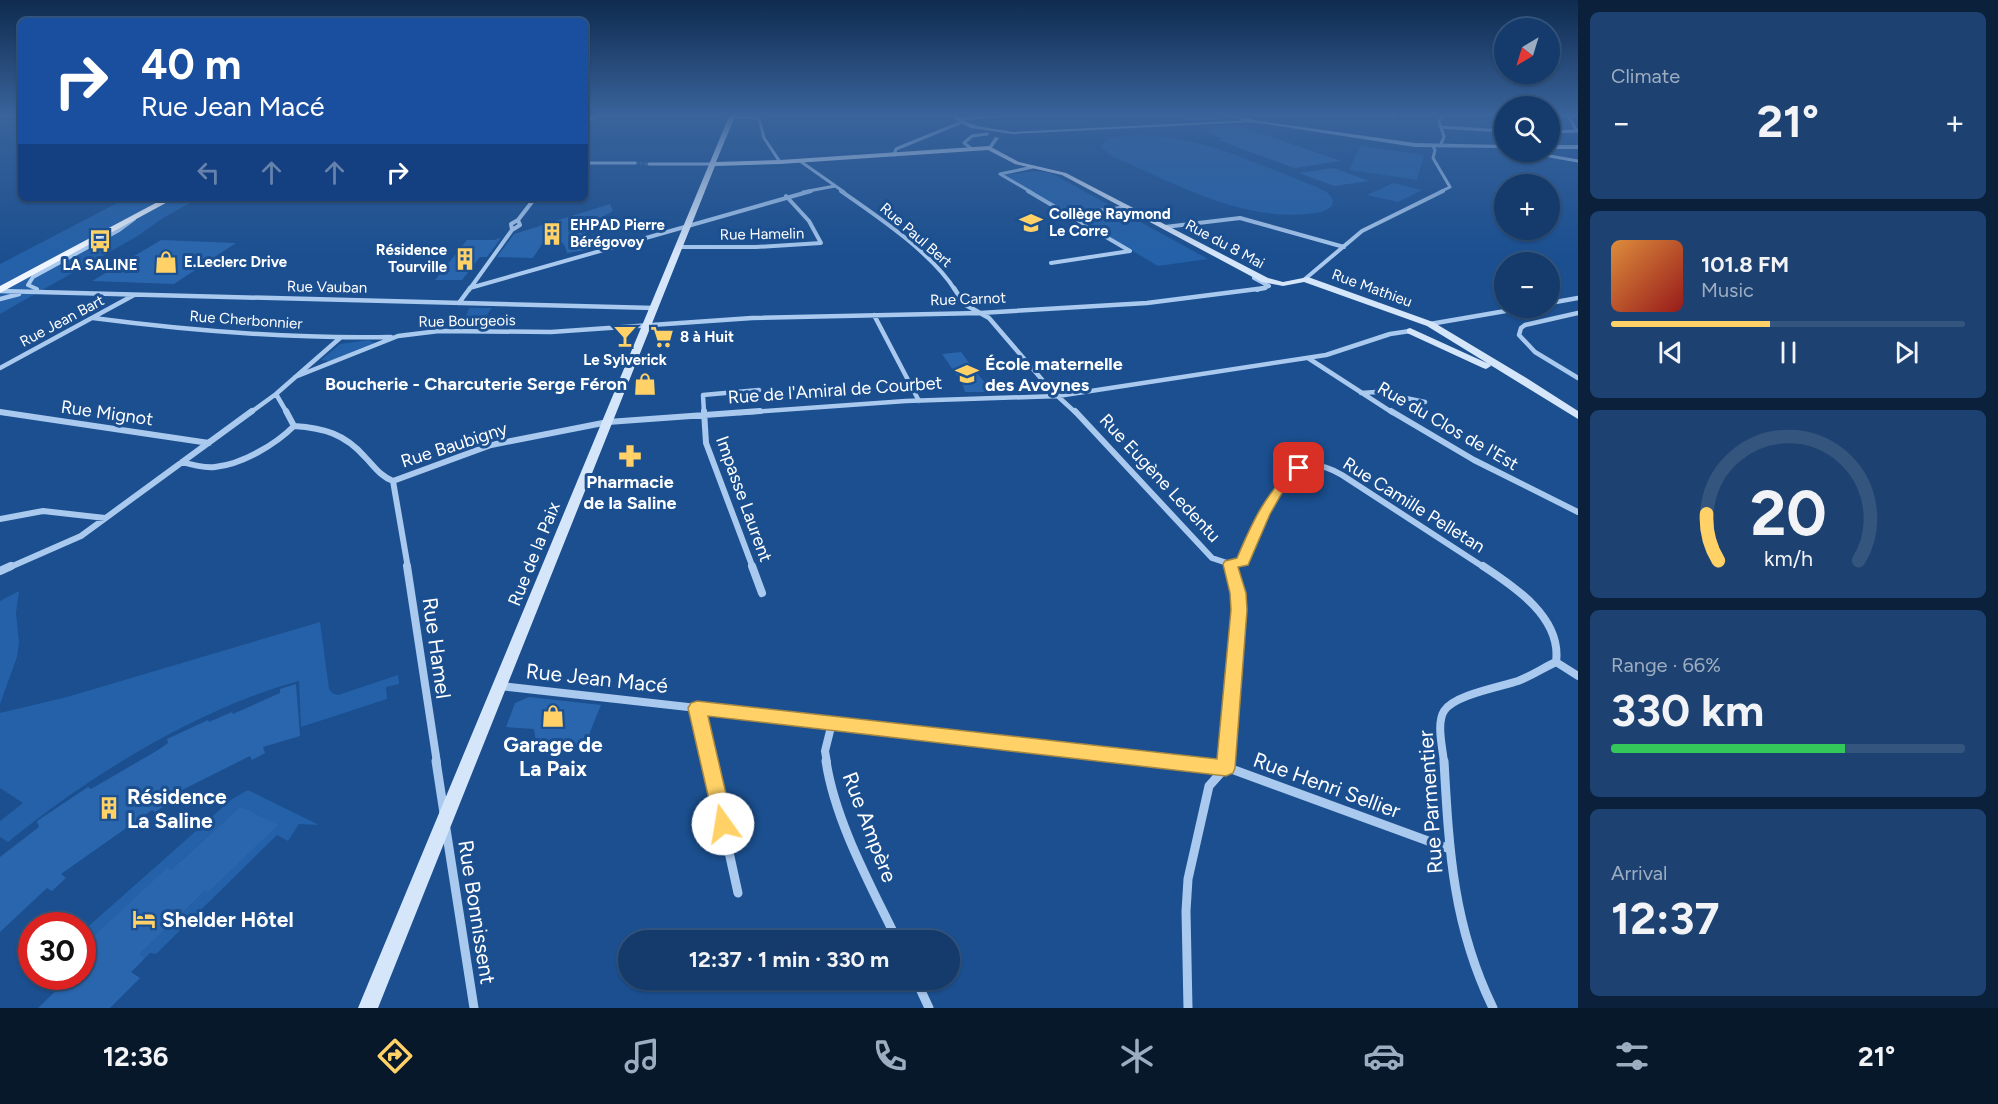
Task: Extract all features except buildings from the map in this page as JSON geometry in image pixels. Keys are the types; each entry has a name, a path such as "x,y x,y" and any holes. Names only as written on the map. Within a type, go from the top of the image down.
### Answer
{"main road":[{"name":"Rue de la Paix","path":"369,1008 714,161"},
{"path":"713,164 799,161"},
{"name":"Rue du 8 Mai","path":"1012,161 1061,172 1256,276 1276,283 1305,279"},
{"path":"0,278 147,201"},
{"path":"0,290 166,201"},
{"name":"Rue Mathieu","path":"1305,279 1430,324 1554,401"},
{"name":"Rue de l'Amiral de Courbet","path":"1410,331 1430,324"},
{"path":"1410,331 1554,401 1578,416"}],"street":[{"name":"Rue Paul Bert","path":"800,161 881,219 926,257 948,278 964,304 980,313"},
{"path":"1305,279 1362,231 1449,187 1449,182 1435,161"},
{"path":"588,163 635,164"},
{"path":"649,164 713,164"},
{"path":"1033,167 1001,175 1130,251 1051,263"},
{"path":"470,288 687,228 786,196 835,186"},
{"name":"Rue Hamelin","path":"679,247 756,247 821,243 809,220 786,196"},
{"path":"459,303 512,230 520,225 518,220 534,201"},
{"path":"1069,215 1127,207"},
{"path":"52,292 29,287 28,283 37,274 118,230 142,214"},
{"path":"1165,227 1240,218 1344,247"},
{"name":"Rue Carnot","path":"646,327 752,318 980,313 1147,303 1264,289 1269,286 1254,278 1256,276"},
{"name":"Rue Vauban","path":"0,290 654,308"},
{"path":"0,299 29,291"},
{"name":"Rue Jean Bart","path":"0,368 134,294"},
{"path":"1560,301 1578,297"},
{"name":"Rue Eugène Ledentu","path":"980,313 989,318 1058,396 1082,418 1212,558 1230,564"},
{"name":"Rue de l'Amiral de Courbet","path":"1430,324 1494,313"},
{"path":"1578,313 1525,325 1518,335 1535,352 1578,378"},
{"path":"874,315 919,401"},
{"name":"Rue Cherbonnier","path":"93,318 228,333 340,338 398,336"},
{"name":"Rue Bourgeois","path":"295,377 398,336 448,331 551,332 646,327"},
{"name":"Rue de l'Amiral de Courbet","path":"608,422 919,401 1058,396 1308,358 1342,351 1390,334 1410,331"},
{"name":"Rue Bourgeois","path":"0,571 81,536 276,394 340,338"},
{"name":"Rue du Clos de l'Est","path":"1308,358 1360,393 1484,467 1578,512"},
{"path":"704,415 703,395 759,390"},
{"path":"1360,393 1376,392 1425,402"},
{"path":"182,462 206,467 225,465 281,437 294,426 276,394"},
{"name":"Rue Mignot","path":"0,412 209,442"},
{"name":"Impasse Laurent","path":"704,415 706,443 762,593"},
{"name":"Rue Baubigny","path":"294,426 318,427 339,432 357,446 379,473 393,481 491,445 608,422"},
{"name":"Rue Camille Pelletan","path":"1230,564 1242,561 1263,514 1277,491 1292,474 1305,466 1324,467 1347,478 1489,570 1525,597 1540,613 1554,635 1557,645 1556,662"},
{"name":"Rue Hamel","path":"393,481 445,821"},
{"path":"0,519 43,511 106,518"},
{"path":"1188,1008 1186,911 1188,879 1201,813 1209,786 1226,768 1239,610 1238,593 1230,564"},
{"path":"1556,662 1578,676"},
{"name":"Rue Parmentier","path":"1493,1008 1466,944 1454,881 1441,723 1443,713 1449,706 1461,699 1520,680 1556,662"},
{"name":"Rue Jean Macé","path":"500,686 1226,768"},
{"path":"697,708 738,893"},
{"name":"Rue Ampère","path":"831,723 825,751 829,779 858,860 892,930"},
{"name":"Rue Henri Sellier","path":"1226,768 1450,849"},
{"name":"Rue Bonnissent","path":"445,821 474,1008"},
{"path":"921,990 929,1008"}],"shaded area":[{"path":"1123,161 1253,161 1317,187 1328,193 1333,200 1327,210 1317,213 1280,214 1230,205"},
{"path":"1353,161 1422,161 1417,180 1349,170"},
{"path":"1036,171 1051,173 1208,259 1158,266 1004,175"},
{"path":"1393,183 1422,190 1398,202 1367,195"},
{"path":"121,201 194,201 163,218 136,237 0,314 0,264"},
{"path":"469,308 492,308 482,321 487,322 483,328 462,327"},
{"path":"369,340 374,343 330,361 321,360 340,344"},
{"path":"19,591 16,613 19,643 17,657 0,704 0,601"},
{"path":"320,622 329,689 332,693 338,695 398,675 399,684 386,687 387,699 301,727 299,681 261,693 184,726 109,769 8,842 0,837 0,821 23,803 0,788 0,713 67,697"},
{"path":"248,790 319,825 299,824 288,841 277,835 156,954 150,953 145,958 140,954 205,891 208,893 277,825 241,806 171,870 168,868 96,934 96,920 232,799"}],"tunnel":[{"path":"635,163 649,164"}],"place":[{"name":"Collège Raymond Le Corre","path":"1031,223"},
{"name":"EHPAD Pierre Bérégovoy","path":"552,234"},
{"name":"LA SALINE","path":"100,241"},
{"name":"Résidence Tourville","path":"465,259"},
{"name":"E.Leclerc Drive","path":"166,262"},
{"name":"Le Sylverick","path":"625,336"},
{"name":"8 à Huit","path":"662,337"},
{"name":"École maternelle des Avoynes","path":"967,374"},
{"name":"Boucherie - Charcuterie Serge Féron","path":"645,384"},
{"name":"Pharmacie de la Saline","path":"630,456"},
{"name":"Garage de La Paix","path":"553,716"},
{"name":"Résidence La Saline","path":"109,808"},
{"name":"Shelder Hôtel","path":"144,919"}],"route":[{"path":"723,824 697,708 1226,768 1239,610 1238,593 1230,564 1242,561 1263,514 1277,491 1299,468"}]}
